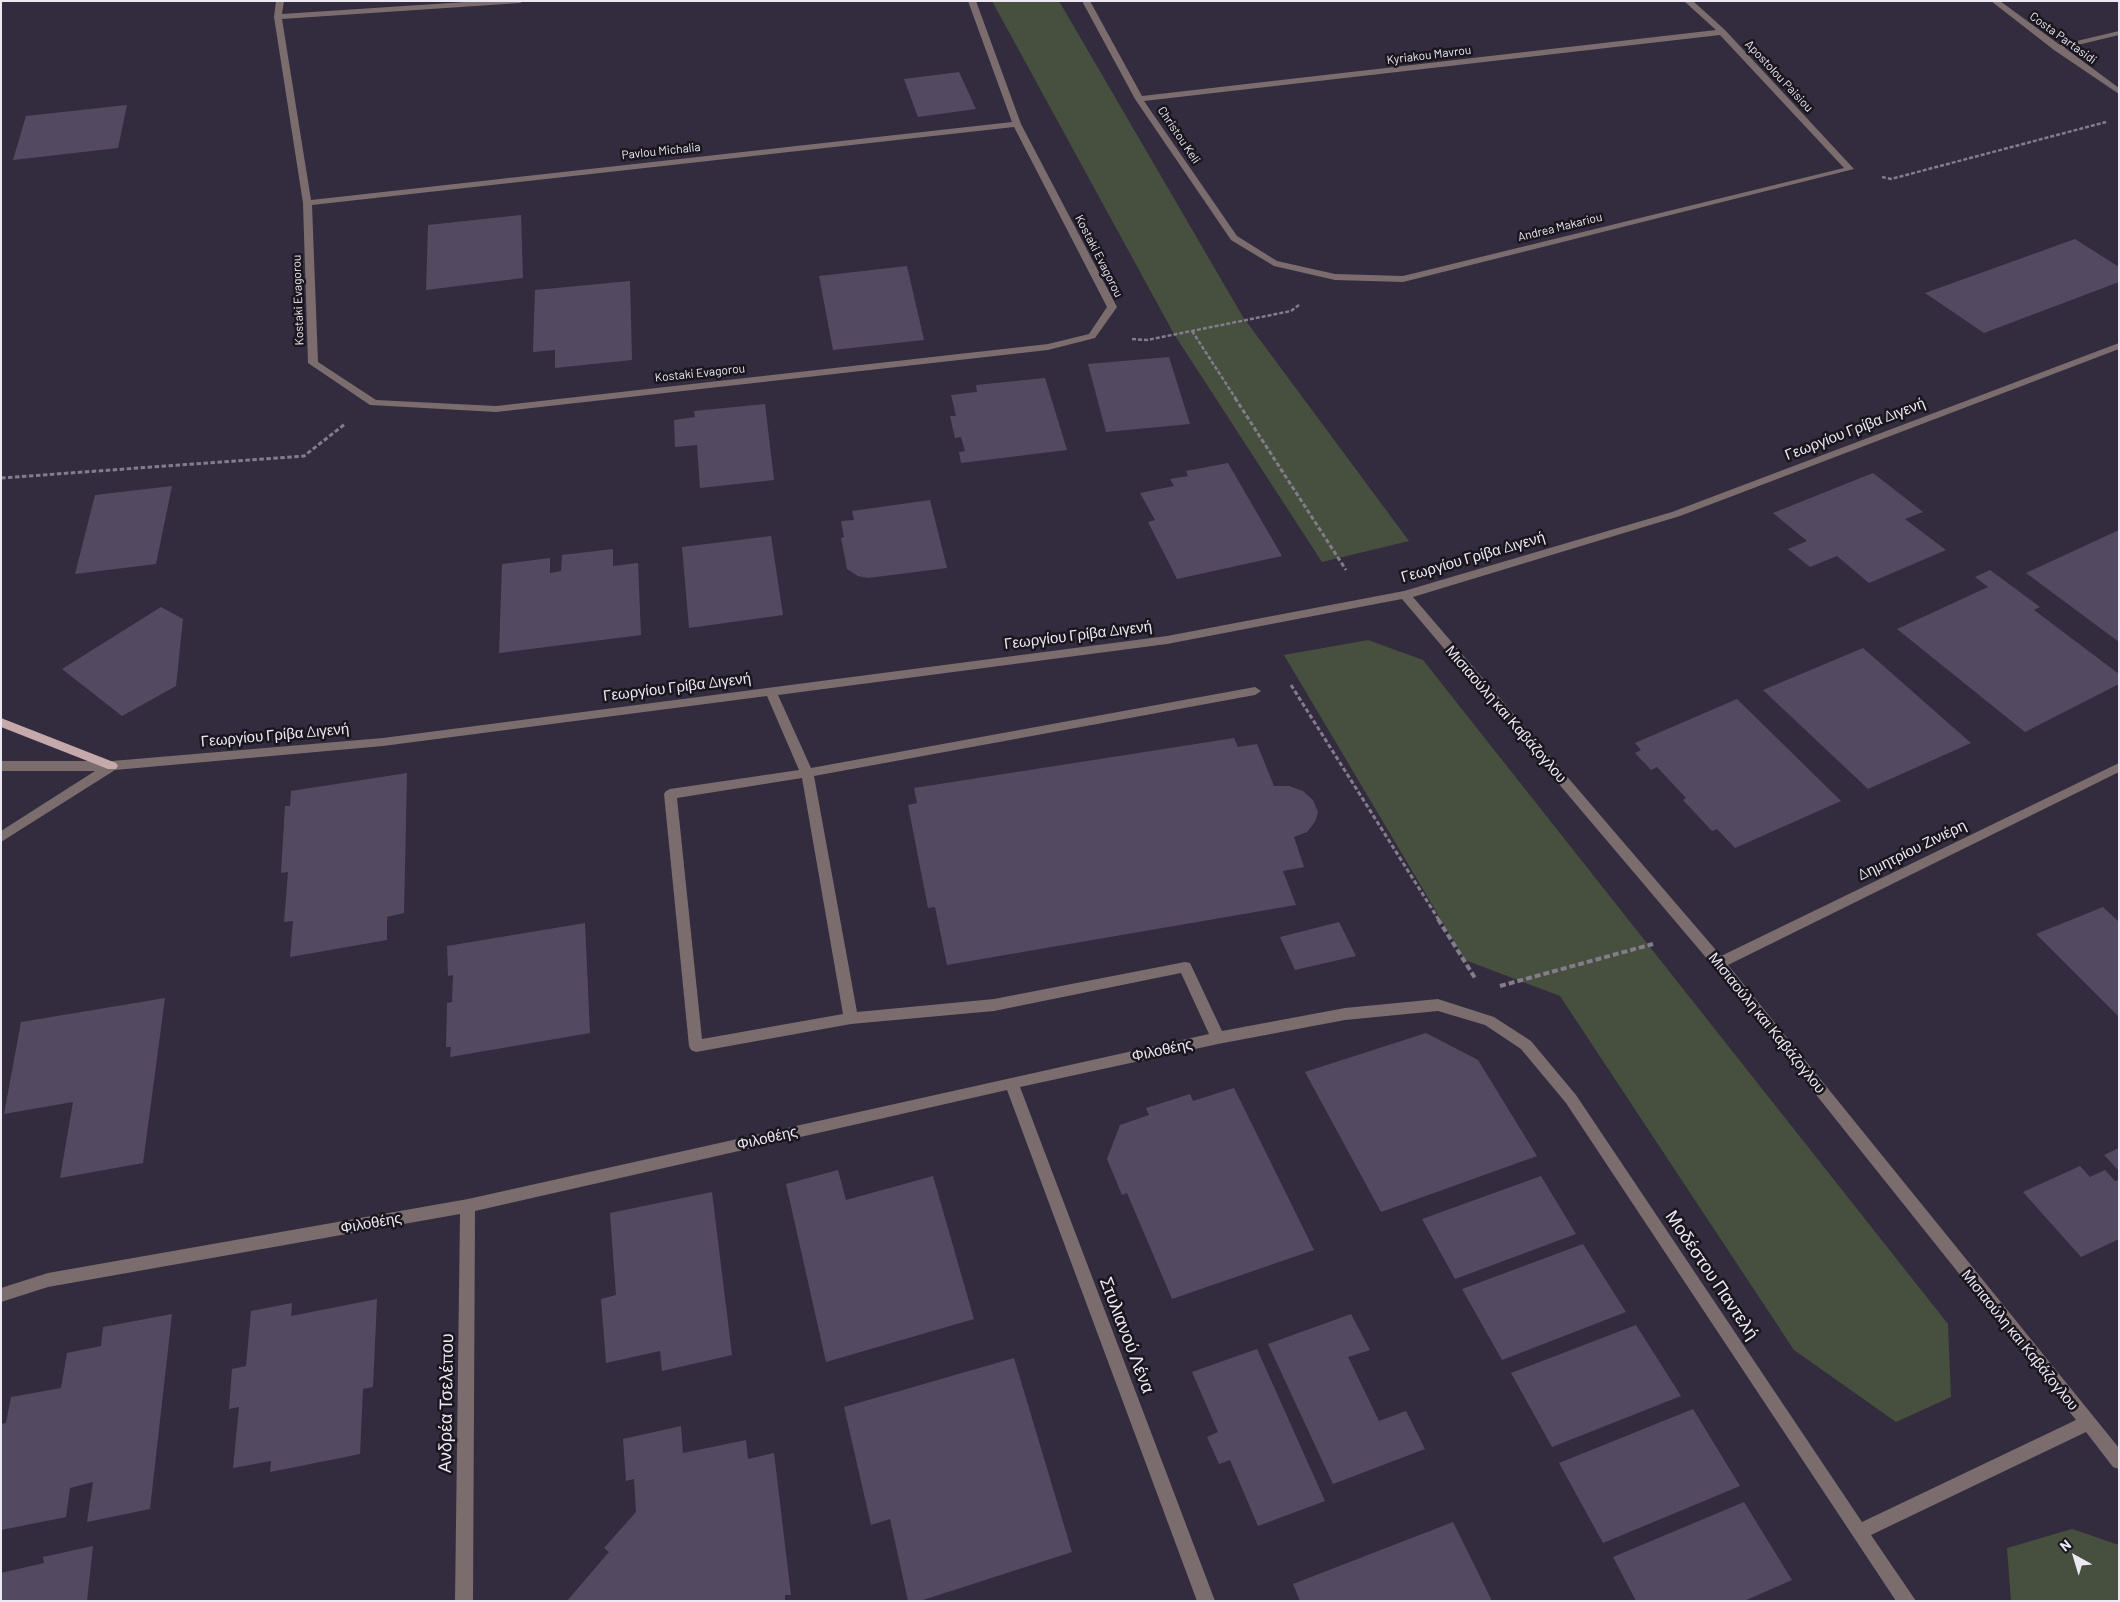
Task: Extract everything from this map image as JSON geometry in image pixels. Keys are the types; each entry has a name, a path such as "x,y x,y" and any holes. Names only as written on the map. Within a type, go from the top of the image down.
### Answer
{"main road":[{"path":"1,722 112,766"}],"street":[{"name":"Kostaki Evagorou","path":"280,1 278,17 307,203 314,363 374,403 496,408 1048,347 1092,336 1112,306 1017,124 972,1"},
{"path":"278,17 520,1"},
{"name":"Christou Keli","path":"1086,1 1139,99 1234,238 1274,263"},
{"name":"Apostolou Paisiou","path":"1688,1 1722,32 1850,169"},
{"name":"Costa Partasidi","path":"1995,1 2119,92"},
{"name":"Kyriakou Mavrou","path":"1139,99 1722,32"},
{"path":"2057,48 2119,33"},
{"name":"Pavlou Michalia","path":"307,203 1017,124"},
{"name":"Andrea Makariou","path":"1274,263 1335,278 1403,279 1850,169"},
{"name":"Γεωργίου Γρίβα Διγενή","path":"1,766 112,766 383,742 1167,640 1405,595 1676,514 2119,346"},
{"name":"Μισιαούλη και Καβάζογλου","path":"1405,595 1720,963 2119,1461"},
{"path":"1218,1038 1185,967 994,1005 851,1018 696,1046 670,794 807,774 1255,691"},
{"path":"771,692 807,774 851,1018"},
{"path":"1,837 112,766"},
{"name":"Δημητρίου Ζινιέρη","path":"1720,963 2119,767"},
{"name":"Φιλοθέης","path":"1,1295 48,1280 468,1206 1011,1083 1218,1038 1345,1014 1438,1005 1489,1021 1526,1045"},
{"name":"Μοδέστου Παντελή","path":"1526,1045 1571,1099 1859,1532 1907,1601"},
{"name":"Στυλιανού Λένα","path":"1011,1083 1206,1601"},
{"name":"Ανδρέα Τσελέπου","path":"464,1601 468,1206"},
{"path":"1859,1532 2087,1423"}],"path":[{"path":"1850,169 1890,179 2109,121"},
{"path":"1092,336 1148,340 1291,311 1335,278"},
{"path":"1192,331 1367,602"},
{"path":"1,478 304,456 374,403"},
{"path":"1290,682 1483,990 1489,1021"},
{"path":"1483,990 1694,932"}],"green space":[{"path":"992,1 1059,1 1243,317 1409,541 1322,562 1174,334"},
{"path":"1368,640 1423,660 1948,1324 1951,1397 1896,1422 1794,1350 1560,996 1465,960 1284,655"},
{"path":"2072,1529 2119,1545 2119,1601 2011,1601 2007,1548"}],"building":[{"path":"959,72 976,109 918,117 904,79"},
{"path":"127,105 118,148 13,160 26,116"},
{"path":"521,215 523,278 426,290 428,225"},
{"path":"2075,239 2119,267 2119,282 1984,333 1925,293"},
{"path":"907,266 924,340 833,350 819,276"},
{"path":"630,281 632,360 555,368 555,350 533,352 535,290"},
{"path":"1169,357 1190,424 1106,432 1088,364"},
{"path":"1045,378 1067,450 961,463 959,452 965,451 961,437 955,438 950,416 956,416 951,395 977,392 976,385"},
{"path":"765,404 774,480 700,488 697,445 675,447 674,420 695,417 694,411"},
{"path":"1228,463 1282,556 1177,579 1148,522 1155,520 1140,493 1174,486 1170,479 1188,476 1186,471"},
{"path":"1873,473 1923,512 1905,519 1946,550 1869,583 1837,556 1810,567 1788,549 1807,541 1773,513"},
{"path":"172,486 156,564 75,574 95,495"},
{"path":"930,500 947,568 868,578 858,576 847,569 841,538 844,537 841,521 854,520 852,511"},
{"path":"2119,530 2119,642 2026,573"},
{"path":"771,536 783,615 689,628 682,547"},
{"path":"613,549 613,566 638,563 641,635 499,653 502,564 550,558 550,573 561,571 562,555"},
{"path":"1990,570 2040,607 2034,610 2119,674 2119,684 2025,732 1897,629 1988,587 1975,577"},
{"path":"161,607 183,619 176,686 122,716 62,669"},
{"path":"1863,648 1971,743 1868,789 1763,690"},
{"path":"1737,699 1841,801 1735,848 1717,829 1712,831 1683,800 1686,798 1657,767 1651,770 1635,753 1641,750 1635,743"},
{"path":"1234,738 1238,747 1257,744 1274,786 1289,786 1303,791 1313,800 1318,812 1315,822 1307,832 1294,837 1304,867 1283,871 1296,905 947,965 935,907 928,908 908,805 917,803 914,788"},
{"path":"407,773 404,913 387,917 387,940 290,957 293,921 284,922 288,872 281,873 285,806 290,806 291,791"},
{"path":"2103,907 2119,922 2119,1017 2036,934"},
{"path":"1339,922 1356,956 1295,970 1280,937"},
{"path":"585,923 590,1033 450,1057 451,1047 446,1047 447,1003 452,1002 453,975 448,976 447,946"},
{"path":"165,998 143,1163 60,1178 73,1102 4,1114 21,1022"},
{"path":"1426,1033 1478,1060 1537,1156 1381,1212 1305,1072"},
{"path":"1234,1088 1314,1250 1172,1299 1127,1193 1122,1195 1107,1159 1120,1125 1149,1115 1146,1108 1190,1094 1193,1101"},
{"path":"2119,1148 2119,1171 2104,1155"},
{"path":"2080,1166 2090,1177 2105,1170 2115,1181 2119,1180 2119,1239 2081,1257 2023,1192"},
{"path":"838,1170 846,1200 933,1176 974,1319 826,1362 786,1184"},
{"path":"1541,1176 1576,1234 1455,1279 1422,1219"},
{"path":"712,1192 732,1355 662,1371 660,1351 606,1363 601,1299 616,1295 610,1213"},
{"path":"1583,1244 1626,1312 1502,1360 1462,1289"},
{"path":"377,1299 373,1387 363,1389 360,1454 270,1472 271,1461 233,1468 239,1407 229,1409 232,1369 246,1366 251,1311 292,1303 291,1316"},
{"path":"172,1314 150,1509 87,1522 93,1482 70,1488 66,1517 1,1530 1,1424 6,1423 11,1397 61,1388 67,1353 101,1346 103,1327"},
{"path":"1351,1314 1370,1350 1348,1357 1379,1421 1406,1411 1425,1449 1333,1484 1268,1344"},
{"path":"1636,1325 1681,1396 1552,1447 1511,1373"},
{"path":"1257,1349 1325,1501 1258,1526 1230,1460 1219,1464 1207,1437 1218,1432 1192,1372"},
{"path":"1014,1358 1072,1552 920,1601 908,1601 890,1519 871,1525 844,1407"},
{"path":"1693,1409 1740,1486 1603,1543 1559,1463"},
{"path":"681,1426 683,1453 746,1440 748,1459 774,1453 791,1595 785,1595 785,1601 567,1601 609,1552 604,1548 636,1512 634,1479 626,1481 623,1439"},
{"path":"1744,1502 1792,1580 1744,1601 1636,1601 1613,1557"},
{"path":"1453,1522 1492,1601 1300,1601 1293,1584"},
{"path":"93,1546 87,1601 1,1601 1,1573 44,1563 43,1557"}]}
